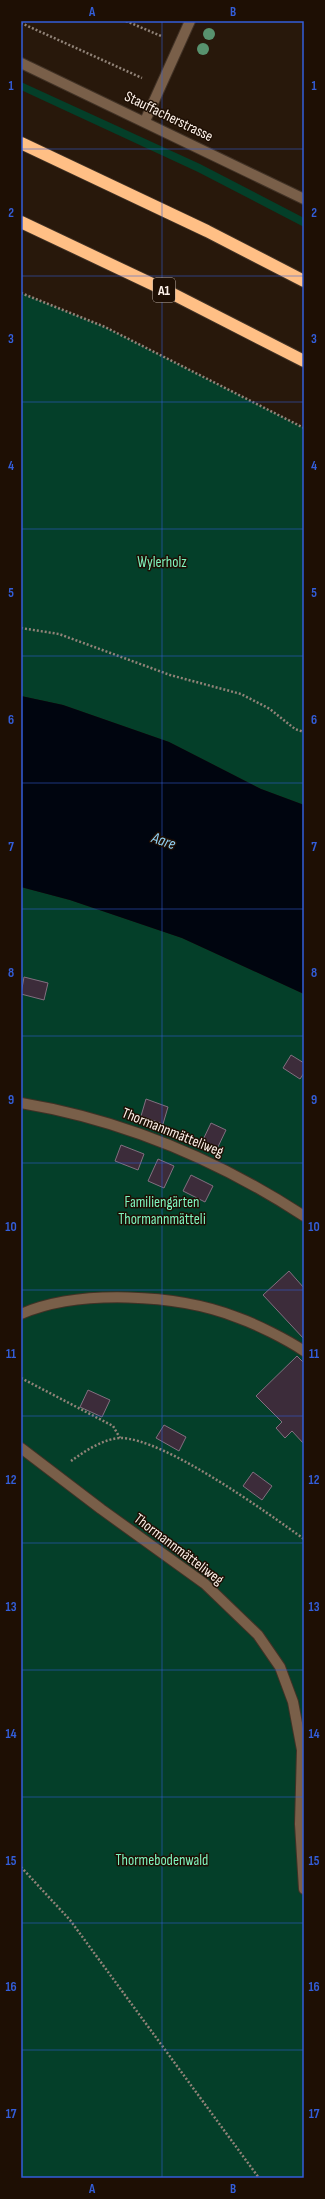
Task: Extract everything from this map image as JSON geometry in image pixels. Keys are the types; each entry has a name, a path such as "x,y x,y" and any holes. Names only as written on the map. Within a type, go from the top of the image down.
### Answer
{"highway":[{"path":"21,143 207,231 304,280"},
{"name":"A1","path":"21,222 170,293 304,362"}],"street":[{"path":"145,121 190,21"},
{"name":"Stauffacherstrasse","path":"21,63 304,198"},
{"name":"Thormannmätteliweg","path":"21,1103 58,1109 112,1124 156,1140 229,1172 304,1216"},
{"path":"21,1314 55,1304 86,1298 153,1299 190,1305 236,1317 304,1351"},
{"name":"Thormannmätteliweg","path":"21,1448 205,1584 258,1635 280,1667 293,1702 302,1750 300,1824 304,1889"}],"path":[{"path":"126,21 147,30"},
{"path":"21,23 161,87"},
{"path":"21,293 105,327 304,428"},
{"path":"21,628 59,634 170,675 241,694 270,709 295,728 304,732"},
{"path":"21,1378 113,1426 120,1438"},
{"path":"57,1476 66,1463 84,1452 100,1444 120,1438 131,1439 154,1446 181,1460 265,1512 304,1539"},
{"path":"21,1867 70,1920 259,2178"}],"green space":[{"path":"21,82 200,164 304,218 304,227 198,172 21,90"},
{"name":"Wylerholz","path":"21,293 105,327 304,428 304,805 261,789 169,742 63,705 21,696"},
{"path":"21,887 70,900 182,938 304,994 304,2178 21,2178"}],"water":[{"name":"Aare","path":"21,696 63,705 169,742 261,789 304,805 304,994 182,938 70,900 21,887"}],"building":[{"path":"24,977 48,983 44,1000 21,994"},
{"path":"291,1055 304,1063 304,1073 300,1079 283,1068"},
{"path":"146,1099 168,1107 163,1124 141,1116"},
{"path":"211,1123 226,1130 216,1151 201,1144"},
{"path":"121,1145 144,1154 138,1170 115,1161"},
{"path":"158,1159 174,1166 164,1188 148,1181"},
{"path":"191,1175 213,1186 205,1202 183,1191"},
{"path":"289,1271 304,1288 304,1339 263,1295"},
{"path":"297,1356 304,1363 304,1444 292,1431 285,1438 276,1428 282,1422 256,1396"},
{"path":"88,1390 110,1400 102,1417 80,1407"},
{"path":"164,1425 186,1437 179,1451 156,1438"},
{"path":"253,1472 272,1486 262,1500 243,1486"}],"park label":[{"name":"Familiengärten Thormannmätteli","path":"162,1210"},
{"name":"Thormebodenwald","path":"162,1860"}]}
